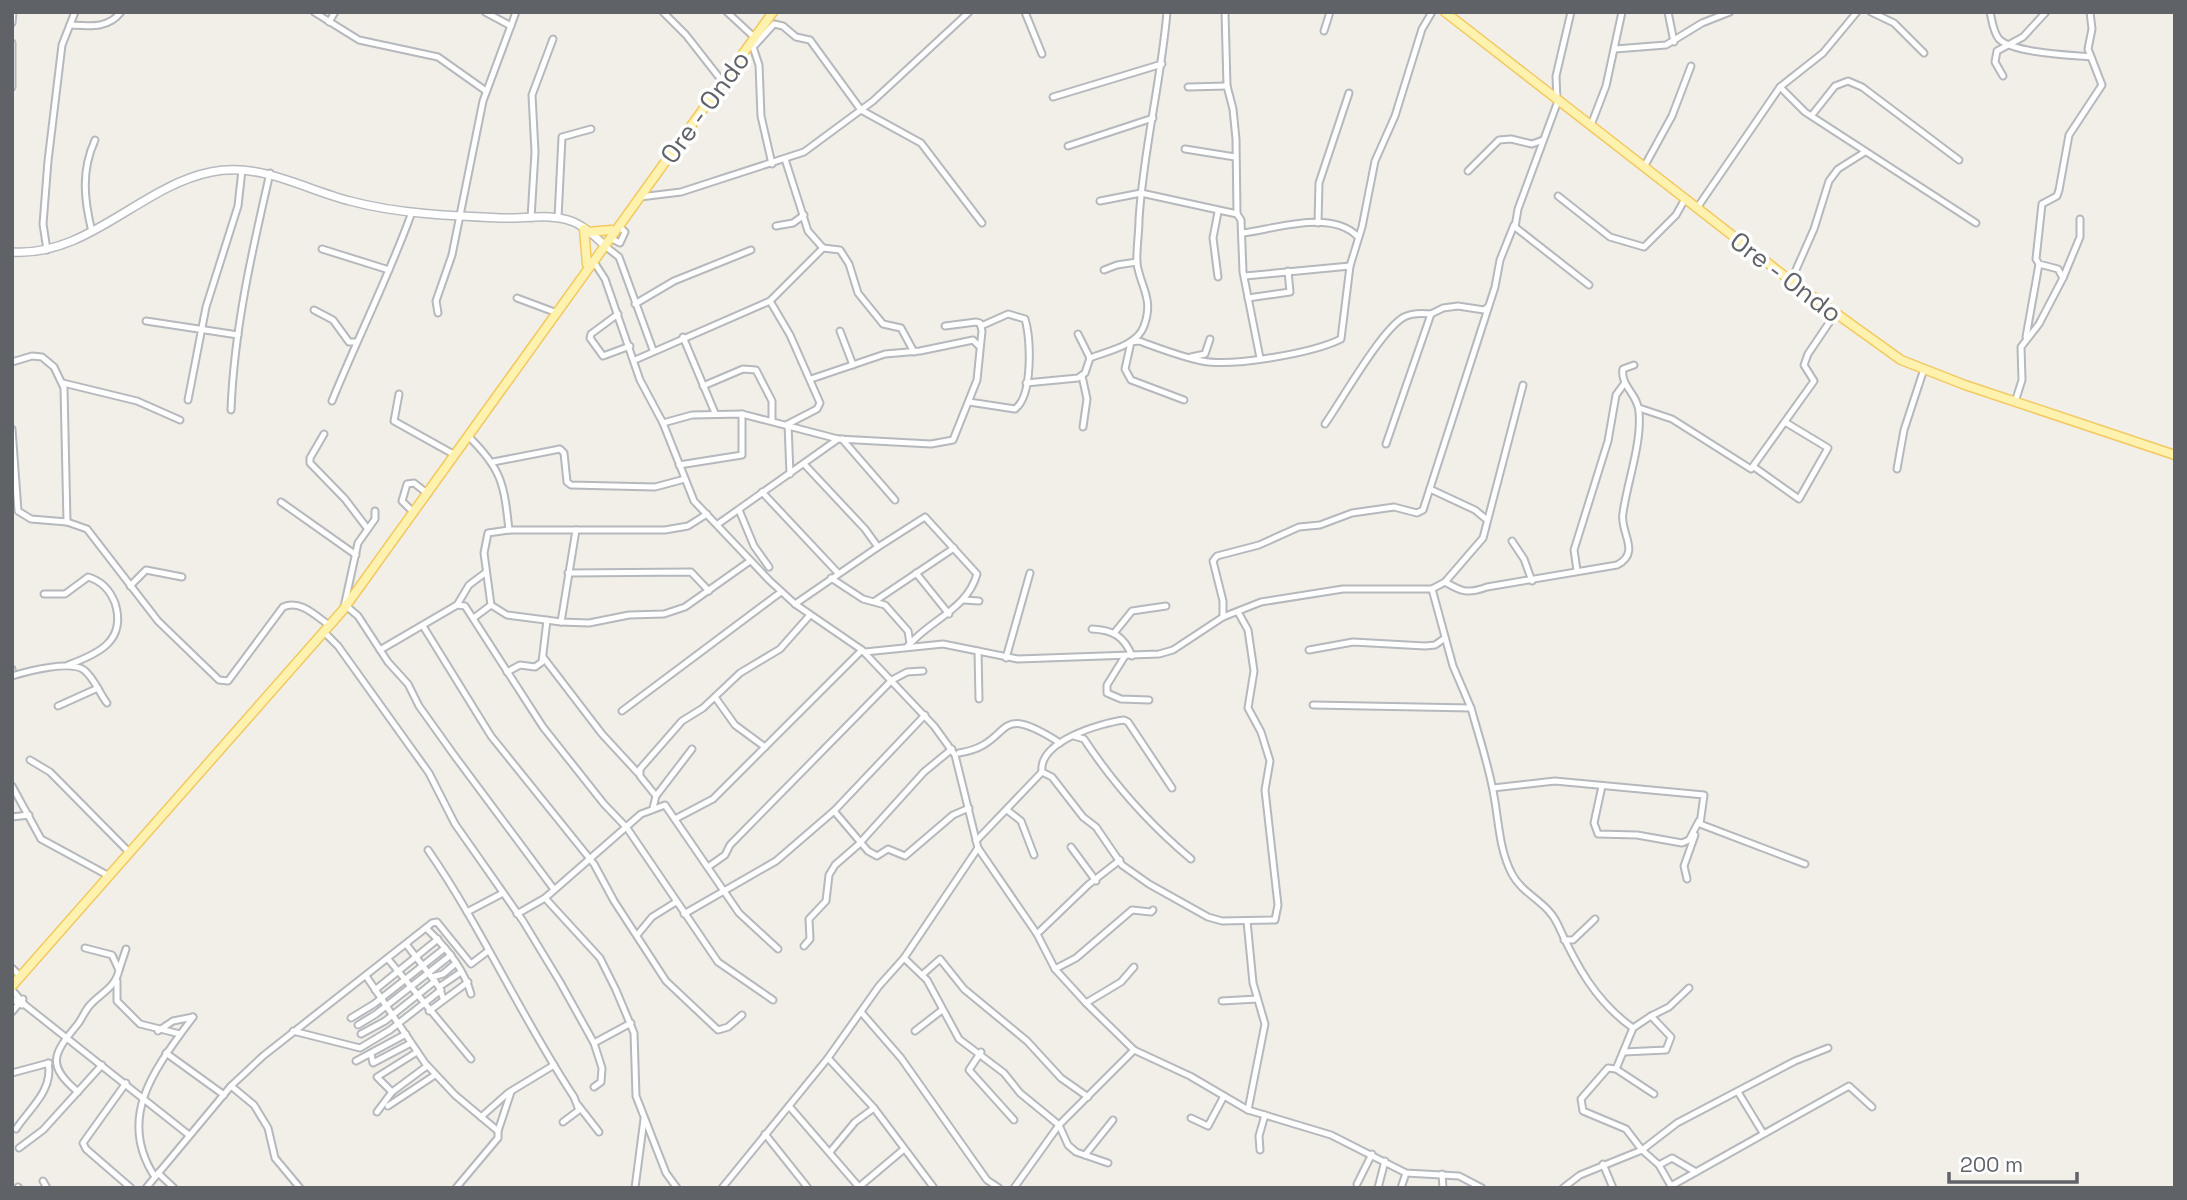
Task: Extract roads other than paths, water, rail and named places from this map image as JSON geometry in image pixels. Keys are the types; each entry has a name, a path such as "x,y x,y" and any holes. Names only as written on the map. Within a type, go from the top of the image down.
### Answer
{"main road":[{"name":"Ore - Ondo","path":"12,988 327,629 428,494 773,12"},
{"name":"Ore - Ondo","path":"1445,12 1791,281 1888,352 1924,369 2015,402 2175,455"},
{"path":"12,252 47,250 92,232 198,175 242,170 270,173 346,200 412,212 558,218 570,220 586,231 610,237"},
{"path":"586,231 610,237"},
{"path":"586,231 591,263"}],"street":[{"path":"12,23 13,12"},
{"path":"47,250 43,223 48,161 62,45 75,12"},
{"path":"69,25 109,24 121,12"},
{"path":"314,12 359,40 438,57 486,92"},
{"path":"328,22 335,12"},
{"path":"485,12 511,26"},
{"path":"438,313 436,301 452,255 458,214 486,92 516,12"},
{"path":"663,12 693,43 722,81"},
{"path":"727,12 753,42 762,83 761,116 772,164"},
{"path":"638,199 681,192 804,152 860,110 969,12"},
{"path":"1025,12 1042,54"},
{"path":"1083,427 1087,399 1082,376 1090,358 1131,342 1142,331 1148,300 1137,262 1143,156 1153,118 1162,64 1167,12"},
{"path":"1225,12 1227,86 1233,109 1237,214 1243,233 1245,276 1260,358"},
{"path":"1324,31 1330,12"},
{"path":"1131,342 1148,344 1188,358 1245,362 1299,352 1341,339 1350,266 1375,160 1395,116 1422,29 1432,12"},
{"path":"1223,617 1223,601 1213,565 1217,556 1259,545 1299,527 1320,525 1352,513 1394,507 1421,512 1489,307 1498,278 1500,260 1557,100 1556,76 1572,12"},
{"path":"1591,125 1606,86 1622,12"},
{"path":"1668,12 1674,42"},
{"path":"1615,49 1653,48 1674,42 1702,23 1730,12"},
{"path":"1697,208 1780,87 1823,53 1857,12"},
{"path":"1871,12 1894,23 1924,53"},
{"path":"1990,12 1996,36 2010,44 2091,57"},
{"path":"2003,76 1995,62 2001,48 2023,37 2046,12"},
{"path":"2015,402 2022,380 2020,353 2025,341 2039,264 2036,259 2040,209 2042,204 2057,196 2070,135 2102,85 2088,49 2092,29 2090,12"},
{"path":"753,42 774,24 783,26 796,37 810,40 860,110 921,143 982,222"},
{"path":"531,218 535,152 532,95 554,39"},
{"path":"12,43 12,86"},
{"path":"1054,97 1162,64"},
{"path":"1644,167 1672,116 1691,66"},
{"path":"1812,115 1835,86 1848,81 1862,87 1959,160"},
{"path":"1188,87 1227,86"},
{"path":"1780,87 1805,113 1812,115 1976,223"},
{"path":"1318,223 1319,183 1349,93"},
{"path":"1068,146 1153,118"},
{"path":"558,218 562,136 591,130"},
{"path":"1468,171 1499,140 1511,139 1532,144 1544,140"},
{"path":"92,232 85,197 85,174 95,140"},
{"path":"1185,149 1235,157"},
{"path":"1791,281 1818,219 1829,181 1838,169 1865,152"},
{"path":"785,159 808,231 823,247 840,250 849,264 858,293 883,324 901,328 914,352"},
{"path":"188,400 200,330 231,232 242,170"},
{"path":"231,410 238,335 251,249 270,173"},
{"path":"1100,201 1141,193 1218,212 1237,214"},
{"path":"1558,196 1610,237 1643,247 1676,215 1685,199"},
{"path":"332,401 412,212"},
{"path":"1218,212 1213,239 1218,277"},
{"path":"776,226 793,223 804,215"},
{"path":"2025,341 2039,324 2063,278 2080,237 2080,219"},
{"path":"1243,233 1318,223 1337,224 1357,237"},
{"path":"1514,225 1589,285"},
{"path":"610,237 653,350"},
{"path":"635,360 770,301 823,247"},
{"path":"322,249 389,270"},
{"path":"635,304 694,271 751,250"},
{"path":"1104,270 1137,262"},
{"path":"591,263 602,272 640,380 663,423 695,500 781,592 863,651 925,715 952,749 978,848 1037,934 1055,969 1086,1003 1134,1050 1190,1076 1248,1110 1331,1135 1406,1173 1459,1176 1482,1188"},
{"path":"2039,264 2058,269 2063,278"},
{"path":"1245,276 1350,266"},
{"path":"1248,298 1290,292 1288,271"},
{"path":"517,298 556,313"},
{"path":"770,301 811,379 820,406 788,424"},
{"path":"1325,424 1371,356 1401,318 1412,314 1431,314 1443,308 1484,310 1489,307"},
{"path":"314,310 334,320 349,342 356,342"},
{"path":"618,314 591,334 590,338 603,356 630,346"},
{"path":"969,402 1015,409 1021,403 1026,383 1030,352 1025,319 1016,314 1008,314 981,326"},
{"path":"1386,444 1431,314"},
{"path":"1639,408 1664,415 1747,469 1754,467 1814,381 1804,365 1808,354 1835,314"},
{"path":"146,321 238,335"},
{"path":"946,326 976,322 981,326"},
{"path":"663,423 715,414 742,414 772,419 840,439 946,442 956,435 977,380 981,326"},
{"path":"840,331 853,365"},
{"path":"1142,331 1148,344"},
{"path":"1078,334 1090,358"},
{"path":"683,337 715,414"},
{"path":"1188,358 1205,354 1210,339"},
{"path":"811,379 885,354 914,352 964,340 973,340 981,349"},
{"path":"1131,342 1125,369 1131,380 1184,400"},
{"path":"12,362 32,356 43,357 48,360 63,383 67,522"},
{"path":"1577,570 1574,550 1608,441 1616,395 1624,384 1623,369 1634,365"},
{"path":"703,386 743,369 756,370 772,401 772,419"},
{"path":"1897,469 1904,430 1924,369"},
{"path":"1026,383 1065,381 1082,376"},
{"path":"63,383 137,401 180,419"},
{"path":"1445,583 1464,593 1471,593 1487,587 1620,564 1630,551 1622,516 1629,495 1639,408 1632,391 1624,384"},
{"path":"675,819 713,799 863,651 943,643 1006,658 1132,656 1168,652 1223,617 1261,601 1312,592 1432,589 1445,583 1483,538 1523,385"},
{"path":"399,394 395,423 455,455"},
{"path":"679,466 742,455 742,414"},
{"path":"1754,467 1799,499 1828,448 1785,422"},
{"path":"788,424 790,474"},
{"path":"12,429 18,512 31,519 67,522 87,529 158,621 215,677 223,682 231,677 283,607 298,605 327,629 429,773 455,824 517,914 594,1043 602,1076 601,1082 594,1087"},
{"path":"324,434 310,458 310,463 345,499 367,528"},
{"path":"468,436 493,462 504,485 509,530"},
{"path":"718,524 840,439"},
{"path":"840,439 895,500"},
{"path":"493,462 560,449 564,453 567,482 572,485 655,488 685,479"},
{"path":"805,465 865,529 878,547"},
{"path":"414,513 402,501 407,484 414,483 428,494"},
{"path":"1430,489 1475,510 1486,519"},
{"path":"762,492 838,573"},
{"path":"281,502 356,555"},
{"path":"738,510 754,546 769,567"},
{"path":"375,511 375,519 367,528 356,555 344,607 358,616 380,650 408,684 419,706 454,755 553,888"},
{"path":"707,514 688,526 664,530 509,530 486,536 485,573 491,605 507,615 561,622 589,623 629,615 664,614 678,610 709,592 750,561"},
{"path":"795,604 925,517 977,574 964,600 949,614 919,633 907,646"},
{"path":"561,622 576,530"},
{"path":"1512,541 1524,559 1532,581"},
{"path":"875,601 954,548"},
{"path":"130,586 146,570 182,578"},
{"path":"568,573 691,572 709,592"},
{"path":"457,605 469,585 485,573"},
{"path":"916,573 949,614"},
{"path":"1006,658 1030,573"},
{"path":"12,676 68,665 101,651 116,633 120,619 105,586 88,578 65,594 44,594"},
{"path":"831,578 863,599 885,605 908,631 911,638 907,646"},
{"path":"1432,589 1445,638 1471,708 1493,788 1498,832 1512,873 1522,889 1536,897 1550,912 1580,971 1605,1004 1633,1028"},
{"path":"622,711 781,592"},
{"path":"964,600 979,601"},
{"path":"380,650 463,604 475,617 552,740 627,828 722,967 773,1000"},
{"path":"475,617 491,605"},
{"path":"1115,632 1132,611 1166,606"},
{"path":"1042,772 1060,786 1122,865 1189,909 1222,921 1275,920 1278,905 1265,790 1270,761 1261,732 1248,708 1254,678 1251,647 1248,629 1238,612"},
{"path":"638,773 682,721 715,697 740,674 780,649 810,615"},
{"path":"507,672 520,665 539,666 543,657 547,620"},
{"path":"423,626 491,736 589,857 619,910 638,934 666,981 718,1030 728,1027 742,1015"},
{"path":"1092,629 1115,632 1128,646 1132,656"},
{"path":"1309,650 1353,642 1425,646 1435,645 1445,638"},
{"path":"978,651 979,699"},
{"path":"1125,656 1107,685 1107,694 1121,699 1149,700"},
{"path":"543,657 602,734 656,796"},
{"path":"68,665 84,670 107,703"},
{"path":"708,867 725,855 730,845 892,680 907,672 923,671"},
{"path":"58,706 98,688"},
{"path":"715,697 735,725 765,747"},
{"path":"1313,705 1471,708"},
{"path":"684,914 724,894 776,861 834,811 925,715"},
{"path":"976,841 1042,772 1044,760 1060,743 1091,727 1124,720 1172,788"},
{"path":"959,753 983,747 1004,725 1021,722 1035,726 1060,743"},
{"path":"1074,736 1084,739 1143,817 1191,859"},
{"path":"653,808 656,796 692,748"},
{"path":"804,946 810,939 809,919 827,901 831,869 862,841 924,772 952,749"},
{"path":"30,760 42,764 130,853"},
{"path":"1493,788 1555,781 1704,795 1699,822 1685,866 1687,879"},
{"path":"12,786 41,839 109,876"},
{"path":"1602,786 1594,823 1598,834 1637,835 1682,843 1689,840 1699,822"},
{"path":"517,914 545,898 553,888 627,828 640,814 665,805 724,894 739,913 778,949"},
{"path":"834,811 874,856 888,849 905,856 953,815 969,808"},
{"path":"1007,810 1021,821 1034,855"},
{"path":"12,817 29,815"},
{"path":"1699,822 1805,864"},
{"path":"1071,847 1096,881"},
{"path":"722,1188 828,1058 904,958 978,848"},
{"path":"428,850 467,912 578,1105 599,1132"},
{"path":"1037,934 1088,885 1120,860"},
{"path":"467,912 503,893"},
{"path":"545,898 600,958 631,1023 638,1063 636,1093 666,1173 677,1188"},
{"path":"638,934 652,917 676,902"},
{"path":"1055,969 1076,958 1132,910 1153,910"},
{"path":"1564,940 1573,940 1595,919"},
{"path":"1247,921 1257,999 1265,1024 1248,1110"},
{"path":"146,1188 231,1086 293,1031 426,928 437,922 471,964 488,951"},
{"path":"426,928 451,955 468,982 471,994"},
{"path":"375,990 438,939"},
{"path":"406,944 435,981 449,993"},
{"path":"85,948 112,956 119,970"},
{"path":"351,1018 444,948"},
{"path":"126,949 117,977 115,995 121,1007 139,1024 158,1031 180,1034"},
{"path":"293,1031 355,1049 377,1039 422,1002 451,955"},
{"path":"904,958 922,975 957,1036 981,1052 1004,1073 1020,1093 1059,1125 1069,1145 1085,1155 1108,1163"},
{"path":"388,959 471,1059"},
{"path":"922,975 940,959 964,989 1027,1041 1061,1078 1088,1097"},
{"path":"361,1034 393,1015 456,963"},
{"path":"1086,1003 1121,982 1134,967"},
{"path":"12,968 21,977"},
{"path":"358,1025 409,986 461,972"},
{"path":"366,976 427,1066 498,1131"},
{"path":"78,1092 61,1075 55,1060 58,1047 87,1008 110,989 117,977"},
{"path":"435,981 443,998"},
{"path":"429,1011 449,993 468,982"},
{"path":"12,988 23,1003 189,1135"},
{"path":"1615,1069 1633,1028 1668,1007 1689,988"},
{"path":"12,999 23,1003"},
{"path":"1222,1002 1257,999"},
{"path":"12,1012 23,1003"},
{"path":"915,1031 942,1010"},
{"path":"861,1012 901,1058 987,1180 999,1188"},
{"path":"158,1031 173,1021 191,1016 141,1095 141,1150 157,1175 174,1188"},
{"path":"1624,1052 1666,1051 1671,1037 1651,1016"},
{"path":"594,1043 631,1023"},
{"path":"356,1061 406,1034"},
{"path":"371,1054 373,1063 411,1043"},
{"path":"1563,1188 1569,1180 1642,1150 1677,1123 1795,1061 1828,1048"},
{"path":"1014,1188 1059,1125 1134,1050"},
{"path":"392,1092 377,1077 417,1052"},
{"path":"981,1052 970,1070 1014,1120"},
{"path":"166,1053 224,1095"},
{"path":"828,1058 874,1108 934,1188"},
{"path":"12,1073 55,1060"},
{"path":"16,1129 46,1084 47,1063"},
{"path":"19,1148 43,1130 102,1065"},
{"path":"481,1117 511,1092 554,1065"},
{"path":"377,1112 392,1092 427,1066"},
{"path":"1654,1094 1615,1069 1608,1068 1581,1099 1581,1107 1583,1111 1626,1129 1642,1150 1659,1165 1671,1187 1849,1086 1872,1107"},
{"path":"388,1106 435,1075"},
{"path":"126,1083 83,1143 86,1149 131,1188"},
{"path":"231,1086 254,1105 268,1128 275,1158 300,1188"},
{"path":"456,1188 494,1143 511,1092"},
{"path":"1738,1092 1763,1133"},
{"path":"1191,1118 1209,1126 1224,1096"},
{"path":"564,1122 579,1110 578,1105"},
{"path":"789,1106 859,1187 904,1149"},
{"path":"830,1153 855,1122 874,1108"},
{"path":"635,1188 644,1115"},
{"path":"1260,1150 1259,1136 1265,1115"},
{"path":"1085,1155 1113,1120"},
{"path":"765,1134 807,1188"},
{"path":"1357,1184 1372,1154"},
{"path":"1659,1165 1672,1158 1696,1172"},
{"path":"1378,1188 1385,1161"},
{"path":"1603,1164 1613,1188"},
{"path":"1401,1188 1406,1173"},
{"path":"1442,1174 1443,1188"},
{"path":"43,1181 47,1188"}]}
